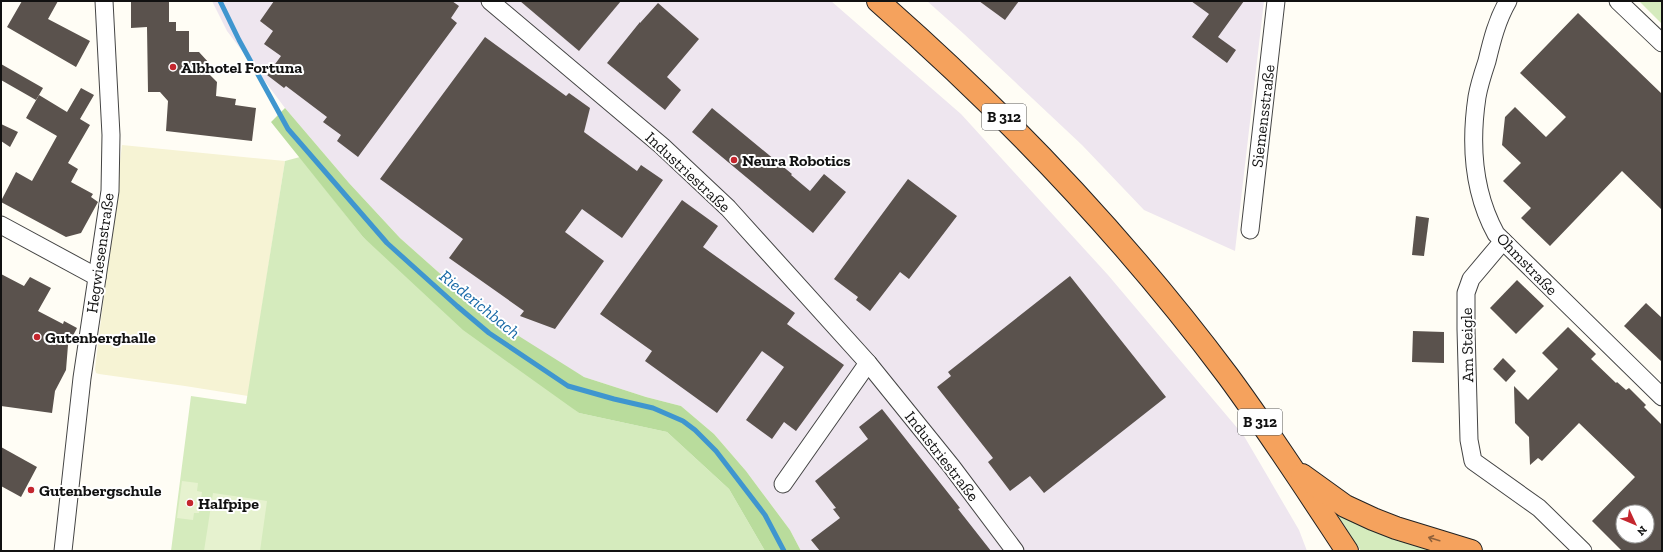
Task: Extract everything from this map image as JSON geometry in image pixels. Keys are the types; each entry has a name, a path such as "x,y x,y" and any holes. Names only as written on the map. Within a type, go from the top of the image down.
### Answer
{"highway":[{"name":"B 312","path":"878,1 998,111 1084,202 1195,333 1228,376 1307,490 1347,551"},
{"path":"1292,468 1345,506 1373,519 1396,528 1471,551"},
{"path":"1307,490 1329,551"}],"street":[{"name":"Hegwiesenstraße","path":"63,551 81,386 110,191 111,135 104,1"},
{"name":"Industriestraße","path":"490,1 662,146 698,178 728,208 868,363 943,455 1015,551"},
{"name":"Siemensstraße","path":"1250,230 1276,1"},
{"name":"Ohmstraße","path":"1508,1 1502,12 1491,44 1477,96 1474,128 1476,175 1487,219 1502,241 1662,397"},
{"path":"1618,1 1662,43"},
{"path":"1,225 97,277"},
{"name":"Am Steigle","path":"1502,241 1471,279 1466,293 1469,432 1473,461 1539,508 1583,551"},
{"path":"784,484 868,363"}],"shaded area":[{"path":"212,1 831,1 961,114 1108,275 1244,436 1299,530 1307,551 801,551 790,530 746,471 714,434 681,406 646,397 584,377 548,356 490,318 400,238 349,183 285,108 227,31"},
{"path":"927,1 1264,1 1235,251 1144,210 1082,145"},
{"path":"122,145 285,161 248,396 96,373 95,369"}],"green space":[{"path":"1639,1 1662,1 1662,24"},
{"path":"285,108 349,183 400,238 490,318 584,377 646,397 681,406 714,434 746,471 790,530 801,551 765,551 729,489 667,432 579,413 463,330 363,237 271,122"},
{"path":"300,157 363,237 579,413 667,432 729,489 765,551 171,551 191,396 246,404 285,161"},
{"name":"Halfpipe","path":"182,481 198,483 197,491 202,492 199,513 194,513 193,520 177,518"},
{"path":"213,493 267,501 260,551 204,551"},
{"path":"1341,513 1447,551 1361,551 1338,516"}],"building":[{"path":"22,1 58,1 48,19 90,41 76,67 7,27"},
{"path":"131,1 169,1 169,22 176,22 176,31 189,31 189,52 199,52 210,64 207,72 217,82 216,96 236,99 235,105 256,108 252,141 166,131 168,101 160,92 148,92 147,27 131,28"},
{"path":"274,1 452,1 459,6 451,18 457,23 358,157 337,141 341,135 323,122 327,117 286,86 284,88 267,75 281,56 264,44 273,31 260,21"},
{"path":"520,1 621,1 579,51"},
{"path":"979,1 1019,1 1005,20"},
{"path":"1191,1 1244,1 1218,37 1236,50 1227,63 1192,37 1209,14"},
{"path":"658,3 699,39 667,77 681,90 665,110 607,63 640,22"},
{"path":"1578,13 1662,94 1662,210 1622,171 1550,246 1521,218 1531,208 1503,181 1521,163 1502,145 1505,117 1515,107 1546,137 1566,117 1520,73"},
{"path":"485,37 566,96 569,93 590,108 584,132 637,171 641,165 663,180 622,238 582,209 565,232 604,261 555,329 520,316 524,311 449,258 463,239 380,179"},
{"path":"1,64 43,88 36,100 1,80"},
{"path":"81,88 94,95 80,119 90,125 68,163 78,169 71,182 93,194 91,197 98,202 81,233 66,237 1,201 16,172 32,181 57,136 26,118 39,95 67,112"},
{"path":"712,108 792,174 791,175 810,191 824,174 846,192 813,233 692,132"},
{"path":"1,124 18,132 10,147 1,141"},
{"path":"908,179 957,216 909,279 900,272 870,311 856,300 858,297 834,279"},
{"path":"682,200 718,226 703,247 795,313 787,324 844,365 796,431 784,422 772,439 746,420 784,367 762,351 717,413 645,361 652,351 600,314"},
{"path":"1416,216 1429,218 1424,256 1412,255"},
{"name":"Gutenberghalle","path":"1,274 24,286 30,277 51,288 38,311 63,324 64,321 77,328 68,345 66,370 55,391 52,413 1,406"},
{"path":"1070,276 1166,397 1044,493 1030,476 1010,491 988,462 993,458 937,387 951,376 948,372"},
{"path":"1517,280 1544,306 1516,334 1490,308"},
{"path":"1646,303 1662,318 1662,362 1624,326"},
{"path":"1568,327 1596,354 1591,359 1616,383 1617,382 1626,390 1629,388 1646,405 1644,407 1662,425 1662,551 1622,551 1615,544 1592,521 1635,477 1579,423 1542,461 1538,458 1530,465 1529,437 1515,423 1514,386 1528,400 1558,369 1542,353"},
{"path":"1413,331 1444,332 1444,363 1412,362"},
{"path":"1503,358 1516,371 1506,382 1493,369"},
{"path":"882,409 960,508 958,509 991,551 820,551 811,540 840,518 833,509 836,508 815,481 868,439 859,427"},
{"path":"1,447 37,467 21,497 1,486"}],"waterway":[{"name":"Riederichbach","path":"220,1 239,40 288,129 387,243 489,333 568,386 653,408 683,421 695,430 716,451 765,515 784,551"}],"place":[{"name":"Albhotel Fortuna","path":"173,67"},
{"name":"Neura Robotics","path":"734,160"},
{"name":"Gutenberghalle","path":"37,337"},
{"name":"Gutenbergschule","path":"31,490"},
{"name":"Halfpipe","path":"190,503"}]}
